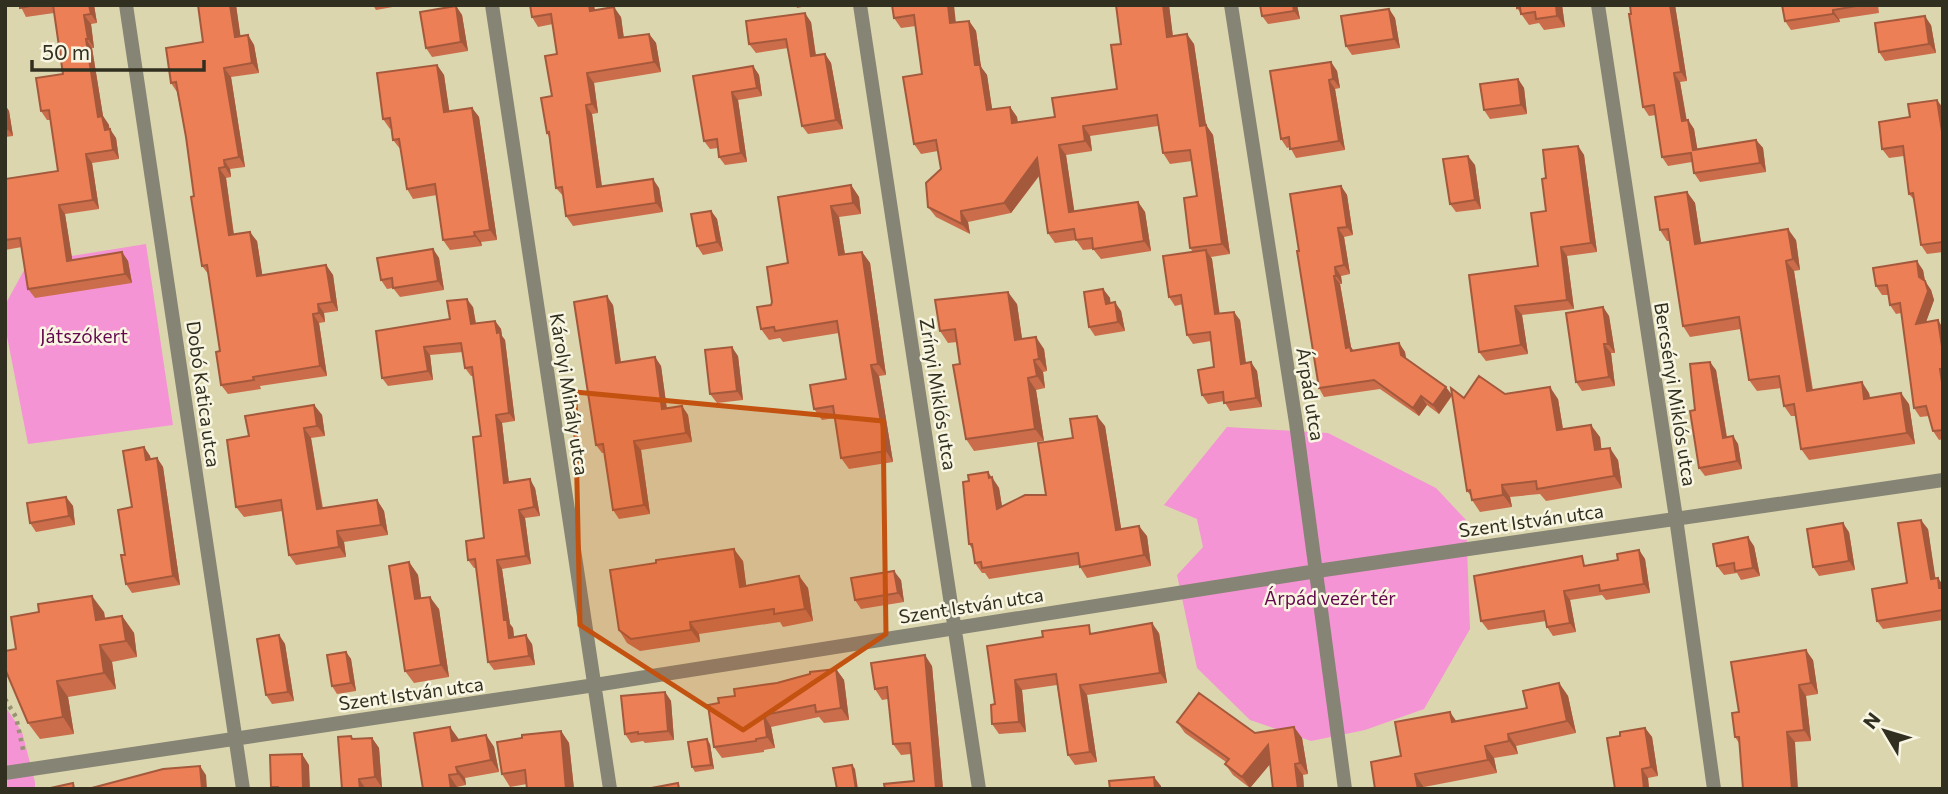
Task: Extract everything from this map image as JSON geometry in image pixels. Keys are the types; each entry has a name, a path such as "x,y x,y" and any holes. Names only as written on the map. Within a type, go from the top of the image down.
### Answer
{"street":[{"name":"Dobó Katica utca","path":"126,5 243,789"},
{"name":"Károlyi Mihály utca","path":"492,5 610,789"},
{"name":"Zrínyi Miklós utca","path":"860,5 979,789"},
{"name":"Árpád utca","path":"1231,5 1317,571 1345,789"},
{"name":"Bercsényi Miklós utca","path":"1598,5 1714,789"},
{"name":"Szent István utca","path":"5,773 595,685 1317,571 1943,480"}],"path":[{"path":"5,699 16,718 27,770"}],"highlighted area":[{"path":"575,392 883,421 886,634 743,730 580,625"}],"green space":[{"name":"Játszókert","path":"146,244 173,425 28,444 5,326 5,305 28,263"},
{"name":"Árpád vezér tér","path":"1227,427 1328,433 1436,488 1466,520 1470,629 1424,709 1365,730 1311,741 1250,720 1197,668 1177,575 1203,547 1197,519 1164,505"},
{"path":"5,706 22,732 35,789 5,789"}],"building":[{"path":"53,5 89,5 91,14 84,15 98,117 102,116 105,130 110,129 113,150 86,154 93,200 59,205 67,261 122,252 125,274 28,289 20,238 5,240 5,179 58,171 49,110 41,111 36,78 63,74"},
{"path":"198,5 230,5 235,37 248,35 252,63 224,68 239,157 224,160 225,167 219,168 229,235 250,232 257,276 326,265 332,302 318,304 319,313 313,314 320,366 221,385 216,352 220,351 207,265 202,266 191,197 194,196 186,137 176,82 171,83 166,48 203,42"},
{"path":"530,5 589,5 590,11 614,7 619,38 649,34 654,62 587,73 592,104 586,105 597,187 653,179 656,203 566,216 562,187 556,188 549,132 547,133 541,98 552,96 545,56 557,54 551,14 532,17"},
{"path":"892,5 948,5 950,23 969,21 975,65 980,65 987,110 1010,107 1012,123 1055,117 1052,98 1117,89 1111,45 1121,44 1116,5 1163,5 1167,37 1187,34 1200,126 1206,125 1222,244 1190,248 1184,198 1197,196 1190,150 1163,153 1157,115 1083,126 1085,141 1059,145 1069,212 1138,202 1144,241 1093,249 1092,238 1076,240 1074,229 1048,233 1037,158 1004,203 961,211 962,224 928,207 926,183 941,169 936,140 914,144 903,77 922,74 914,15 894,18"},
{"path":"1260,5 1293,5 1294,11 1262,16"},
{"path":"1517,5 1556,5 1557,16 1536,19 1535,12 1521,14"},
{"path":"1630,5 1670,5 1681,72 1674,73 1682,121 1688,120 1693,150 1756,140 1760,163 1694,173 1691,153 1662,157 1654,105 1643,107 1629,14"},
{"path":"1782,5 1862,5 1833,10 1833,14 1785,21"},
{"path":"456,6 461,42 426,48 420,12"},
{"path":"1389,9 1394,39 1346,46 1341,16"},
{"path":"805,13 811,56 825,54 836,120 802,126 786,39 749,44 746,21"},
{"path":"1925,16 1929,44 1879,52 1875,23"},
{"path":"1331,62 1333,79 1329,80 1339,141 1290,149 1289,137 1281,139 1270,71"},
{"path":"437,65 444,112 472,108 490,230 474,232 475,236 443,240 435,184 407,189 399,139 393,140 390,118 383,119 377,73"},
{"path":"753,66 757,88 732,92 741,153 719,157 717,139 704,141 693,76"},
{"path":"1518,79 1521,105 1484,110 1480,84"},
{"path":"1937,100 1943,138 1943,242 1921,245 1913,193 1909,194 1903,146 1882,149 1879,122 1910,117 1908,104"},
{"path":"5,109 8,129 5,130"},
{"path":"1578,146 1591,243 1561,247 1567,300 1515,306 1521,345 1479,352 1469,275 1538,266 1531,213 1546,211 1542,179 1546,178 1543,150"},
{"path":"1468,156 1475,200 1450,204 1443,159"},
{"path":"851,185 853,203 831,206 839,255 862,252 878,364 871,365 886,451 841,458 833,406 814,409 810,385 846,379 837,321 775,331 774,327 761,329 757,307 771,305 772,302 767,267 788,263 778,197"},
{"path":"1341,186 1347,227 1338,228 1344,265 1335,267 1334,276 1346,348 1350,347 1351,351 1399,343 1401,355 1446,387 1433,405 1421,396 1413,408 1374,380 1319,388 1290,194"},
{"path":"1687,192 1695,244 1788,229 1793,259 1786,261 1807,391 1862,382 1864,399 1901,393 1907,433 1801,449 1794,404 1784,406 1779,376 1749,380 1739,317 1683,326 1668,229 1660,230 1655,197"},
{"path":"711,211 717,242 697,246 691,214"},
{"path":"433,249 438,281 393,288 392,278 381,280 377,258"},
{"path":"1206,250 1215,314 1234,312 1241,364 1251,362 1256,398 1224,403 1223,392 1202,395 1198,370 1214,367 1210,332 1187,335 1181,295 1169,297 1163,256"},
{"path":"1917,261 1919,277 1925,281 1928,291 1916,324 1938,320 1943,353 1943,369 1940,369 1943,430 1933,431 1926,406 1914,408 1900,303 1890,305 1887,285 1876,286 1873,268"},
{"path":"1103,289 1106,304 1115,302 1118,322 1089,327 1084,292"},
{"path":"1008,292 1015,340 1036,337 1039,359 1034,360 1037,376 1028,378 1035,429 966,439 953,365 960,364 955,329 940,331 935,300"},
{"path":"607,296 616,363 655,357 662,409 682,406 686,433 634,441 644,505 613,510 603,444 596,445 574,302"},
{"path":"467,299 471,324 495,321 497,333 500,332 509,413 496,415 504,483 530,479 534,507 519,510 526,556 497,560 504,620 507,620 509,638 526,635 529,656 488,662 475,559 468,560 466,541 484,538 473,437 481,436 472,367 465,368 461,343 424,347 428,371 382,378 376,331 450,319 447,301"},
{"path":"1603,307 1608,344 1604,344 1609,377 1576,382 1566,313"},
{"path":"732,347 737,391 710,394 705,350"},
{"path":"1710,362 1723,438 1733,436 1737,461 1699,468 1690,411 1695,410 1690,364"},
{"path":"1479,376 1505,394 1550,387 1557,430 1591,425 1595,450 1610,448 1614,476 1537,489 1536,481 1502,485 1503,495 1472,500 1470,490 1467,491 1451,388 1464,398"},
{"path":"314,405 317,426 304,428 317,509 377,500 381,525 337,531 339,547 289,555 281,500 236,507 227,440 249,436 245,416"},
{"path":"1097,416 1116,530 1139,526 1144,555 1080,567 1078,553 982,568 981,562 975,563 972,544 969,544 963,482 969,481 968,475 988,472 989,478 992,477 997,509 1025,495 1046,495 1038,443 1073,438 1070,419"},
{"path":"144,447 146,460 157,458 173,576 126,584 121,555 125,555 118,510 132,507 123,451"},
{"path":"66,497 69,516 30,523 27,503"},
{"path":"1921,520 1931,579 1938,578 1939,588 1943,588 1943,610 1877,621 1872,589 1907,583 1898,523"},
{"path":"1843,523 1849,561 1813,567 1807,529"},
{"path":"1748,537 1753,568 1735,571 1734,563 1717,566 1713,544"},
{"path":"734,549 740,587 799,576 805,609 774,614 774,609 690,622 691,630 631,639 619,630 610,570 656,563 656,560"},
{"path":"1639,550 1644,584 1600,591 1599,585 1564,591 1570,623 1547,627 1544,611 1481,621 1474,576 1582,556 1584,566 1618,560 1617,554"},
{"path":"409,562 415,599 430,597 441,665 405,671 389,566"},
{"path":"894,571 898,593 855,600 851,578"},
{"path":"92,596 96,620 122,616 126,641 100,645 104,673 57,681 63,717 28,723 5,669 5,651 16,649 11,617 39,612 38,604"},
{"path":"1152,623 1160,673 1080,685 1090,752 1068,755 1056,674 1015,680 1019,722 992,724 991,705 995,704 987,646 1043,637 1042,631 1089,625 1090,634"},
{"path":"279,635 288,692 266,695 257,639"},
{"path":"1806,650 1811,683 1799,685 1804,730 1787,732 1792,789 1743,789 1739,737 1735,737 1732,713 1739,712 1731,662"},
{"path":"346,652 351,683 332,686 327,655"},
{"path":"925,655 936,789 885,789 884,784 914,781 910,743 893,744 887,687 875,689 871,663"},
{"path":"836,669 841,708 816,712 815,705 764,715 767,737 714,747 708,705 719,703 718,698 735,696 734,689 777,683 810,672"},
{"path":"1559,683 1567,721 1508,734 1509,741 1485,746 1488,760 1415,774 1418,789 1375,789 1371,762 1401,756 1395,722 1450,712 1452,722 1527,708 1523,691"},
{"path":"665,692 668,731 625,734 621,696"},
{"path":"1199,693 1255,733 1294,727 1300,763 1295,764 1298,789 1273,789 1268,745 1242,777 1225,764 1229,759 1177,722"},
{"path":"450,727 452,741 486,735 491,760 456,767 458,774 449,775 451,789 423,789 414,733"},
{"path":"1645,728 1651,767 1642,769 1644,789 1615,789 1607,738 1620,736 1620,732"},
{"path":"561,731 566,789 527,789 525,770 502,774 497,742 522,738 522,735"},
{"path":"351,736 352,739 372,738 375,777 359,779 360,789 342,789 338,737"},
{"path":"707,739 711,765 692,767 688,742"},
{"path":"302,754 303,789 271,787 270,755"},
{"path":"852,765 856,789 837,789 833,768"},
{"path":"200,766 202,789 88,789 163,769"},
{"path":"1154,777 1155,789 1110,789 1109,781"},
{"path":"73,783 74,789 46,789"},
{"path":"678,783 679,789 646,789"}]}
